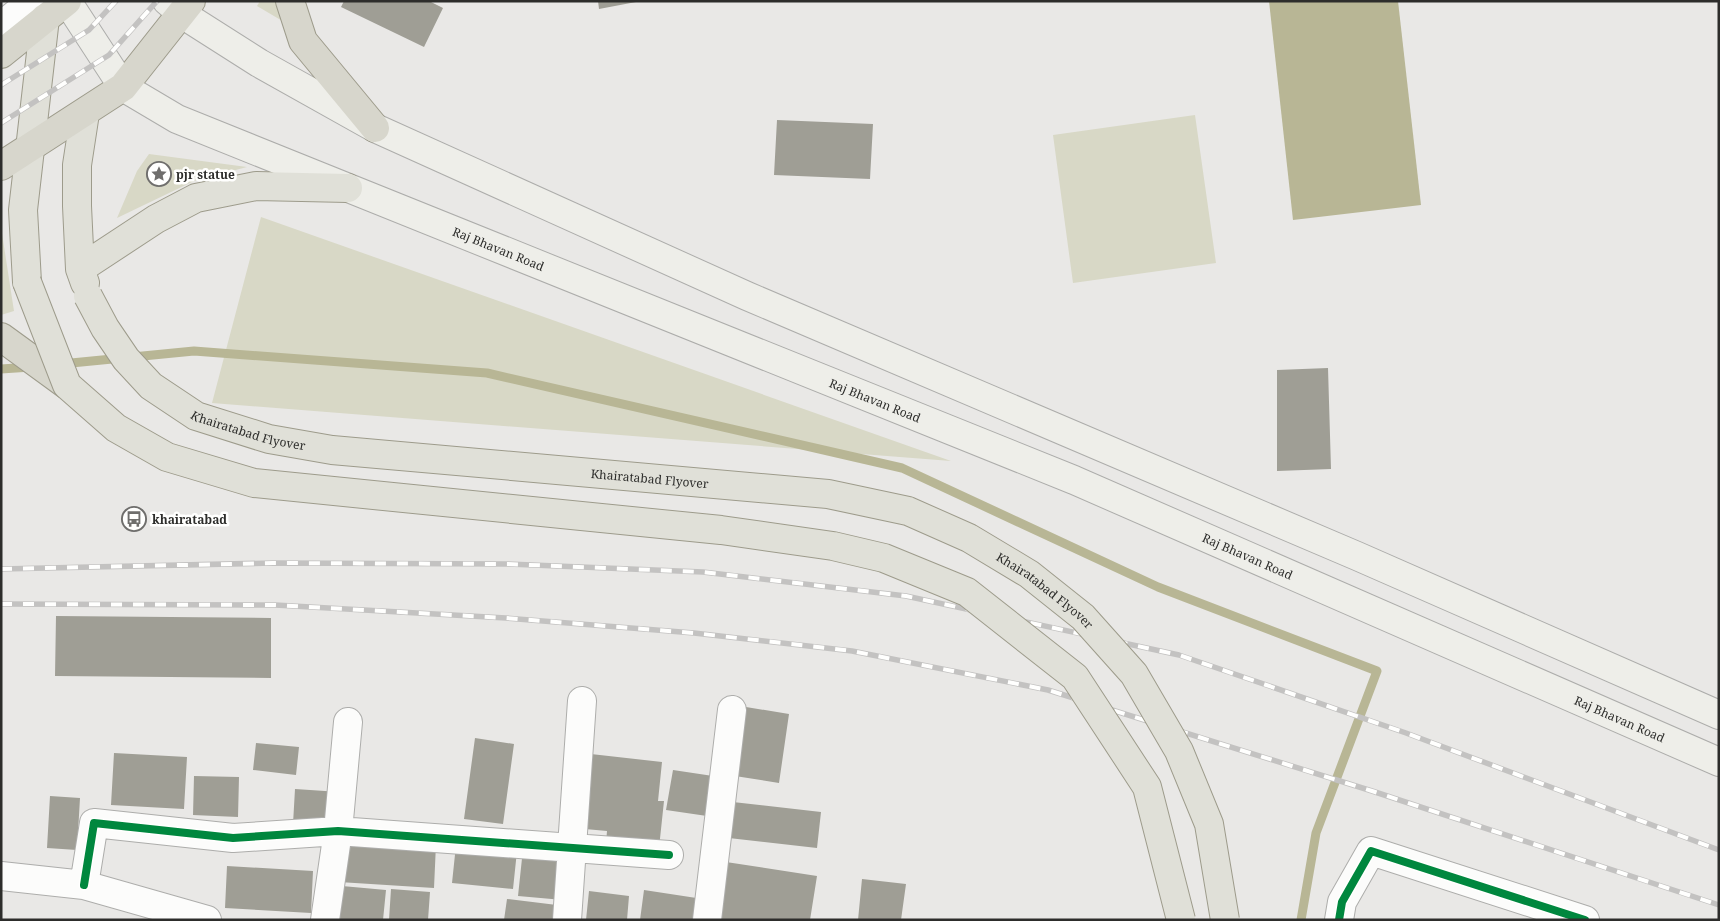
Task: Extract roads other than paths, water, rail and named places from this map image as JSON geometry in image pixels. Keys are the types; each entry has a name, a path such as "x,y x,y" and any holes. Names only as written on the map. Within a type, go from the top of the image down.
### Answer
{"highway":[{"path":"1,54 39,10 67,1"},
{"path":"290,1 303,41 375,128"},
{"path":"1,166 123,87 180,5"},
{"path":"1,337 67,384"}],"main road":[{"name":"Raj Bhavan Road","path":"67,1 123,87 177,119 1074,480 1719,762"},
{"path":"180,5 259,63 375,128 746,296 1357,556 1719,715"},
{"path":"39,10 31,148 23,210 27,282 67,384 116,428 167,458 254,483 721,530 833,546 884,558 967,592 1075,677 1146,787 1181,920"},
{"name":"Khairatabad Flyover","path":"85,113 77,165 80,269 88,296 104,328 126,359 150,386 196,416 269,439 332,450 828,494 908,511 969,538 1029,574 1083,616 1134,674 1180,751 1209,824 1225,920"},
{"path":"80,269 156,219 196,198 256,186 348,188"}],"street":[{"path":"1,26 39,10"},
{"path":"568,920 571,848 582,701"},
{"path":"708,920 732,710"},
{"path":"325,920 338,831 348,722"},
{"path":"84,885 94,823 233,838 338,831 669,855"},
{"path":"1339,920 1342,902 1371,851 1586,920"},
{"path":"1,876 84,885 207,920"}],"waterway":[{"path":"61,364 194,351 487,373 902,468 1158,587 1377,671 1316,833 1301,920"},
{"path":"1,369 31,367"}],"railway":[{"path":"1,85 89,30 116,1"},
{"path":"1,123 109,55 157,1"},
{"path":"1,569 273,563 507,564 703,572 906,596 1179,655 1406,733 1719,850"},
{"path":"1,604 275,605 506,618 694,633 852,651 1048,690 1372,791 1719,905"}],"place":[{"name":"pjr statue","path":"159,174"},
{"name":"khairatabad","path":"134,519"}]}
